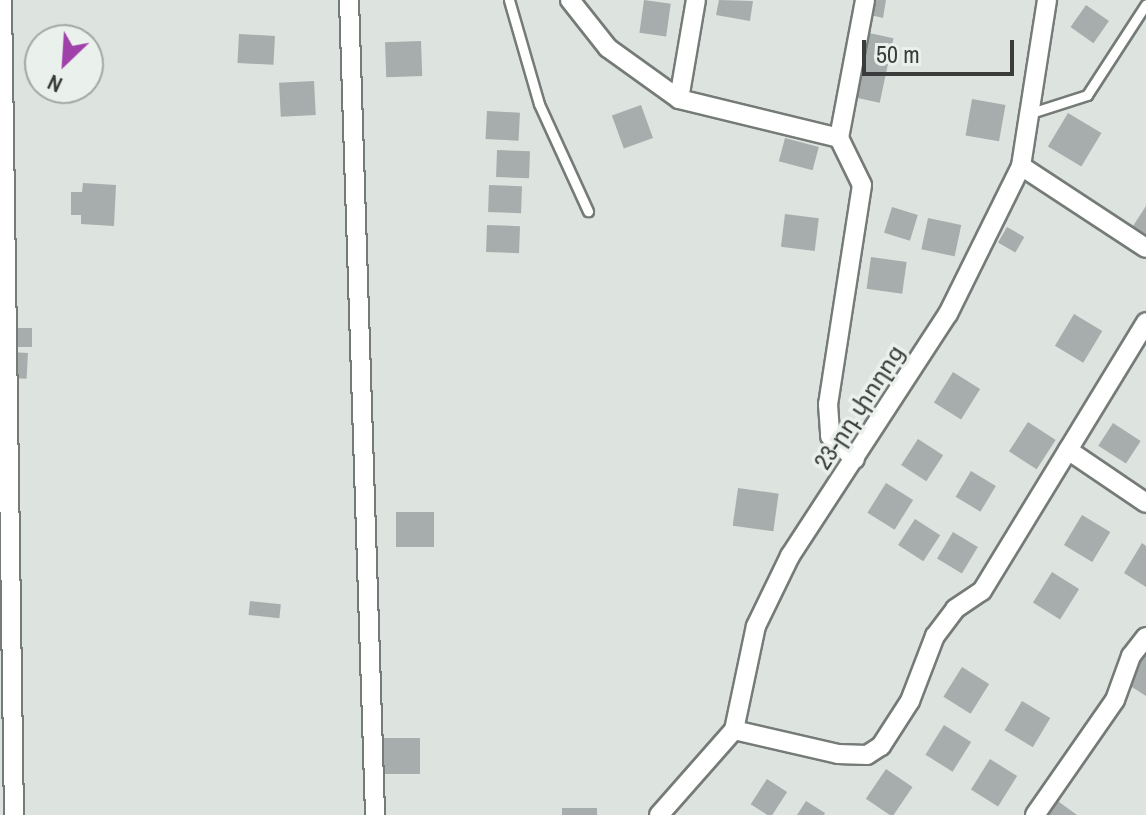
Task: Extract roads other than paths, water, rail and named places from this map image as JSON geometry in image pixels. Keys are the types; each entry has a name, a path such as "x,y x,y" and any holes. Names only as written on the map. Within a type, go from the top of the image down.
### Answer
{"street":[{"path":"2,0 14,815"},
{"path":"349,0 375,815"},
{"path":"570,0 608,48 679,99 839,138"},
{"path":"679,99 696,0"},
{"path":"855,459 830,436 828,404 862,185 839,138 865,0"},
{"name":"23-րդ փողոց","path":"659,815 734,730 756,626 790,556 948,314 1021,166 1047,0"},
{"path":"1021,166 1146,248"},
{"path":"734,730 838,754 867,755 881,746 910,701 935,636 955,609 982,591 1146,322"},
{"path":"1068,450 1146,503"},
{"path":"1035,815 1115,700 1131,656 1146,637"}],"lane":[{"path":"509,0 539,104 588,211"},
{"path":"1031,113 1087,95 1146,4"}]}
